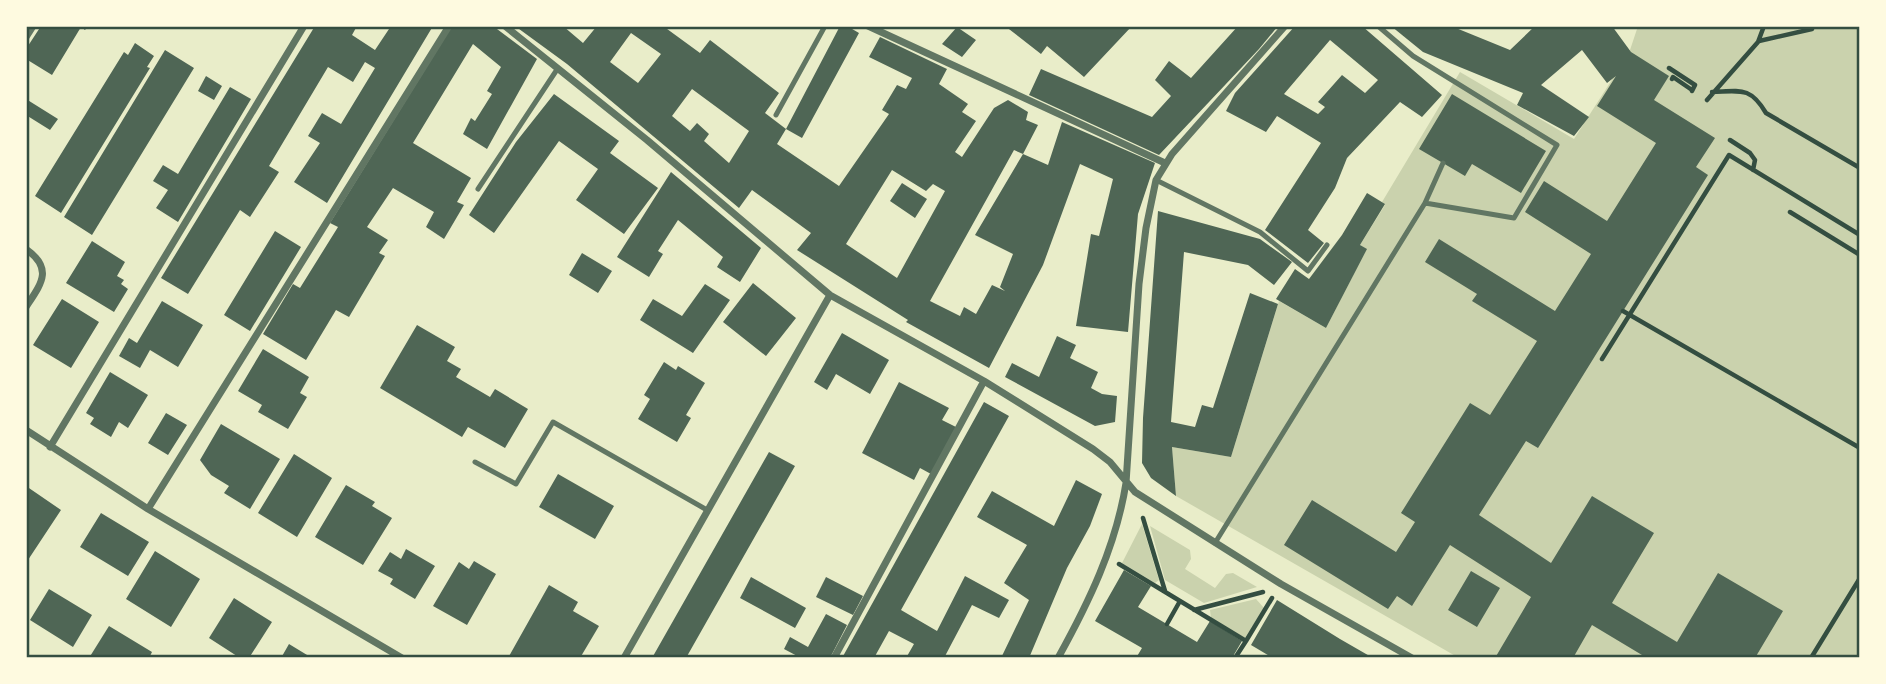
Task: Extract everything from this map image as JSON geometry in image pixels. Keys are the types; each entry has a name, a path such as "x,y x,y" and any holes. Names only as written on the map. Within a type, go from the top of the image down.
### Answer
{"street":[{"path":"26,37 33,26"},
{"path":"50,447 304,26"},
{"path":"148,509 449,26"},
{"path":"505,26 647,140 830,295 984,381 1105,457 1135,492 1281,584 1412,658"},
{"path":"868,26 1165,163"},
{"path":"1058,658 1107,560 1119,522 1126,483 1139,284 1149,209 1156,180 1165,163 1285,26"},
{"path":"26,249 38,260 43,274 26,307"},
{"path":"624,658 830,295"},
{"path":"834,658 984,381"},
{"path":"26,430 148,509 402,658"}],"lane":[{"path":"776,116 825,26"},
{"path":"1378,26 1413,56 1557,145 1514,218 1425,203"},
{"path":"478,189 558,68"},
{"path":"1215,543 1425,203 1443,163"},
{"path":"1156,180 1260,232 1308,271 1326,245"},
{"path":"475,462 516,484 553,422 707,510"}],"path":[{"path":"1707,100 1758,42 1764,26"},
{"path":"1758,42 1812,29"},
{"path":"1669,68 1695,85 1692,90 1673,77 1672,79"},
{"path":"1712,92 1742,91 1758,98 1766,113 1860,168"},
{"path":"1730,140 1750,153 1755,160 1753,170"},
{"path":"1602,359 1729,155 1860,234"},
{"path":"1790,212 1860,255"},
{"path":"1623,312 1860,448"},
{"path":"1143,517 1165,592"},
{"path":"1119,564 1246,641"},
{"path":"1811,658 1860,578"},
{"path":"1193,610 1268,590"},
{"path":"1235,658 1275,594"},
{"path":"1167,624 1180,601"}],"green space":[{"path":"1638,26 1860,26 1860,658 1459,658 1176,496 1172,447 1231,457 1279,301 1326,328 1366,250 1360,245 1385,205 1382,202 1460,72 1574,139 1629,53"},
{"path":"1142,524 1159,580 1155,583 1122,563"},
{"path":"1150,526 1190,550 1191,559 1185,569 1215,588 1226,574 1233,573 1257,587 1204,603 1165,580"},
{"path":"1256,599 1264,608 1245,638 1211,618 1210,610"}],"building":[{"path":"41,26 88,26 85,30 81,27 52,75 26,59 26,49"},
{"path":"315,26 357,26 352,35 375,50 391,26 433,26 327,203 294,182 320,143 308,136 322,113 341,124 375,68 365,62 353,82 328,67 269,166 279,172 250,217 240,210 188,294 161,278"},
{"path":"452,26 493,26 537,59 487,149 463,134 471,118 475,121 492,94 487,91 501,67 473,44 413,143 471,178 457,202 464,205 444,239 426,227 434,212 393,188 367,227 388,240 379,253 385,256 349,317 336,310 306,360 263,334 293,284 300,288 338,227 330,223"},
{"path":"515,26 563,26 583,43 597,26 663,26 700,53 710,40 779,93 765,113 786,129 777,144 839,186 889,114 882,110 897,85 906,89 912,78 869,57 880,37 947,69 939,84 968,104 962,112 976,121 955,152 962,157 994,108 1008,100 1028,112 1026,120 1038,125 1023,154 1048,165 1062,122 1155,163 1138,214 1128,332 1076,326 1091,234 1099,236 1113,179 1080,164 1043,265 989,368 906,322 908,320 797,250 811,233 752,190 739,208 567,64","holes":["631,33 661,54 638,83 610,62","692,89 749,131 729,163 704,141 709,134 697,123 690,131 672,116","1014,150 1023,154 975,235 1013,254 1000,287 1005,291 992,285 976,314 964,307 960,316 930,301","892,170 926,191 933,184 945,191 897,278 846,244"]},
{"path":"840,26 847,26 859,33 802,138 786,129"},
{"path":"1005,26 1132,26 1084,77 1047,46 1041,54"},
{"path":"1238,26 1278,26 1159,155 1029,95 1041,69 1152,117 1171,96 1155,80 1169,61 1191,78"},
{"path":"1295,26 1362,26 1442,95 1422,117 1400,102 1347,158 1335,188 1308,230 1324,243 1308,263 1265,230 1321,143 1277,116 1266,132 1226,111 1235,93","holes":["1330,40 1378,80 1365,93 1342,75 1318,102 1325,107 1318,114 1284,94"]},
{"path":"1391,26 1451,26 1510,50 1535,26 1612,26 1631,52 1669,76 1654,100 1715,138 1696,167 1708,175 1538,448 1526,441 1479,515 1551,563 1592,496 1654,533 1612,603 1677,642 1718,573 1783,611 1755,658 1647,658 1592,625 1573,658 1495,658 1531,597 1450,545 1412,606 1397,596 1388,609 1284,545 1312,500 1396,552 1415,522 1401,513 1470,403 1490,415 1537,341 1472,301 1477,294 1425,262 1439,239 1555,311 1591,254 1525,212 1544,181 1607,221 1656,143 1597,106 1616,76 1607,83 1582,50 1541,85 1589,117 1574,136 1517,105 1523,93 1423,52"},
{"path":"957,27 976,40 962,57 942,44"},
{"path":"135,43 154,56 147,67 150,68 61,213 35,196 124,52 128,55"},
{"path":"165,50 194,68 92,235 64,217"},
{"path":"206,76 222,86 214,100 198,91"},
{"path":"230,87 251,99 178,222 156,208 168,190 153,181 163,165 178,174"},
{"path":"554,94 619,141 610,153 658,188 624,234 576,200 598,169 559,141 494,233 469,215 516,142"},
{"path":"1452,94 1546,151 1521,193 1472,164 1465,176 1419,149"},
{"path":"26,99 58,119 50,130 26,115"},
{"path":"671,172 761,248 740,282 717,267 723,257 678,220 658,251 663,254 649,277 617,257"},
{"path":"902,183 927,199 915,218 890,201"},
{"path":"1367,193 1385,204 1360,245 1367,249 1326,328 1276,299 1295,269 1309,279 1342,235"},
{"path":"1158,211 1260,239 1292,262 1274,285 1248,265 1184,252 1171,422 1195,427 1202,405 1213,408 1250,293 1278,304 1231,457 1172,447 1176,496 1151,478 1142,463"},
{"path":"275,231 301,247 250,331 224,315"},
{"path":"92,241 125,262 117,276 124,280 121,284 128,289 114,312 66,283"},
{"path":"582,253 612,271 598,293 569,275"},
{"path":"753,283 796,318 766,356 723,322"},
{"path":"705,284 730,300 693,353 640,320 653,299 682,316"},
{"path":"62,299 99,322 71,368 33,345"},
{"path":"162,301 203,325 178,367 150,350 140,368 119,356 129,338 137,343"},
{"path":"417,325 455,347 447,361 461,369 456,377 490,397 495,389 528,409 505,448 468,427 462,437 380,388"},
{"path":"842,333 889,360 870,394 836,374 827,390 814,382"},
{"path":"1057,336 1076,345 1070,358 1098,372 1091,388 1102,394 1117,396 1115,422 1095,426 1005,377 1012,363 1039,377"},
{"path":"263,349 309,377 300,393 307,397 288,429 258,412 262,405 238,391"},
{"path":"664,362 676,370 678,366 705,383 686,415 691,418 677,442 638,419 650,399 644,395"},
{"path":"110,372 148,395 128,428 119,422 111,437 90,424 94,418 86,413"},
{"path":"899,382 949,408 942,420 956,427 931,474 920,468 914,480 862,453"},
{"path":"984,402 1009,416 901,610 937,631 965,576 1009,600 999,618 972,605 944,658 906,658 914,644 889,631 874,658 842,658"},
{"path":"166,413 187,425 168,455 148,443"},
{"path":"221,424 280,459 250,509 224,493 229,486 211,475 200,460"},
{"path":"769,452 795,466 686,658 652,658"},
{"path":"294,454 332,478 297,537 258,513"},
{"path":"558,474 614,506 595,539 539,507"},
{"path":"1076,480 1102,494 1090,526 1067,568 1029,658 1001,658 1029,600 1004,583 1027,545 977,517 992,491 1054,526"},
{"path":"346,485 375,502 372,506 392,518 363,565 315,537"},
{"path":"26,486 61,510 26,563"},
{"path":"101,513 149,542 128,576 80,547"},
{"path":"406,549 435,566 415,599 390,584 393,579 378,571 390,552 401,559"},
{"path":"155,551 200,579 171,627 126,599"},
{"path":"474,561 496,574 467,625 433,606 459,562 469,569"},
{"path":"1124,570 1151,586 1138,607 1197,642 1210,621 1242,641 1232,658 1136,658 1142,648 1095,621"},
{"path":"1471,571 1500,588 1477,627 1448,610"},
{"path":"751,577 806,608 795,628 740,598"},
{"path":"826,577 863,596 853,615 816,597"},
{"path":"549,585 578,602 573,611 599,626 580,658 508,658"},
{"path":"49,589 92,615 73,647 30,620"},
{"path":"234,598 272,622 249,658 240,658 209,638"},
{"path":"1277,600 1373,658 1273,658 1251,645"},
{"path":"826,614 847,625 830,658 801,658 784,649 790,637 808,647"},
{"path":"109,626 152,652 149,658 89,658"},
{"path":"289,644 312,658 281,658"}]}
